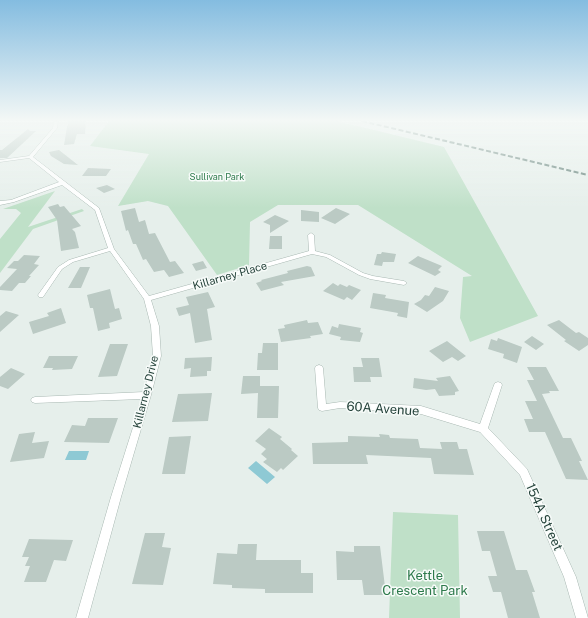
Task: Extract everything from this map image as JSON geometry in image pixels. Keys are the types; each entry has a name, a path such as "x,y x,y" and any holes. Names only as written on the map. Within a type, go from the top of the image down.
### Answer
{"street":[{"path":"0,161 30,157 36,150"},
{"name":"Killarney Drive","path":"30,157 97,209 111,249 147,299 155,326 157,356 148,395 116,497 82,618"},
{"path":"0,203 12,201 62,183"},
{"path":"311,235 312,252 328,256 361,274 372,278 404,283"},
{"path":"41,294 60,268 71,262 111,249"},
{"name":"Killarney Place","path":"147,299 312,252"},
{"name":"60A Avenue","path":"319,368 322,408 340,405 421,410 482,429"},
{"path":"482,429 498,384"},
{"path":"35,400 148,395"},
{"name":"154A Street","path":"482,429 524,472 570,576 582,618"}],"green space":[{"name":"Sullivan Park","path":"118,150 446,150 538,316 470,342 460,318 463,277 472,276 358,205 278,205 250,222 249,265 217,275 168,206 148,201 118,206 149,154"},
{"path":"55,191 28,227 82,209 84,211 33,229 0,273 0,239 21,213 16,209 3,209"},
{"name":"Kettle Crescent Park","path":"393,512 458,515 460,618 389,618"}],"water":[{"path":"69,451 89,451 86,460 65,460"},
{"path":"256,461 275,477 267,484 248,468"}],"building":[{"path":"0,150 16,150 7,158 0,158"},
{"path":"59,150 78,165 64,164 51,156 49,152"},
{"path":"88,168 111,169 106,176 82,176"},
{"path":"107,185 115,189 104,193 96,188"},
{"path":"58,204 60,207 64,206 81,226 72,229 75,232 79,248 61,251 57,220 48,207"},
{"path":"135,208 139,222 145,220 149,234 155,233 170,262 175,261 184,273 169,277 164,270 154,272 146,259 143,260 136,244 133,244 128,230 126,231 121,211"},
{"path":"336,208 350,214 335,224 321,218"},
{"path":"301,210 319,212 319,222 301,221"},
{"path":"275,215 289,221 270,233 270,225 263,222"},
{"path":"270,236 282,236 282,249 269,249"},
{"path":"382,252 396,254 394,262 383,262 382,266 374,265 377,254 381,254"},
{"path":"24,255 40,256 34,264 39,265 25,283 19,283 12,291 0,290 0,287 17,269 7,268 14,261 18,261"},
{"path":"418,256 442,266 438,270 441,272 435,276 408,263"},
{"path":"203,261 207,268 196,271 192,264"},
{"path":"307,266 311,267 315,276 281,282 284,285 261,291 256,283 262,281 261,280 288,273 287,271"},
{"path":"80,267 90,267 81,288 68,288"},
{"path":"333,283 338,286 340,284 347,287 349,285 361,290 352,300 347,297 344,300 323,291"},
{"path":"435,287 449,291 443,301 427,312 414,304 421,300 425,295 429,296"},
{"path":"110,289 115,309 119,308 122,319 109,323 110,328 98,331 93,308 90,308 87,295"},
{"path":"208,292 215,307 207,309 212,340 195,343 190,313 179,316 176,308 189,305 186,297"},
{"path":"373,293 386,295 385,298 409,302 407,318 397,316 398,313 370,308"},
{"path":"61,308 66,323 33,334 29,322 49,316 47,313"},
{"path":"6,311 19,315 0,332 0,316"},
{"path":"307,320 308,323 318,322 323,334 310,336 311,338 281,342 278,329 285,328 284,325"},
{"path":"559,320 576,333 579,332 588,338 588,345 579,351 564,341 566,340 547,325"},
{"path":"339,324 361,328 360,332 363,333 360,342 340,340 341,337 329,334 332,326 338,328"},
{"path":"532,336 544,344 536,350 524,342"},
{"path":"498,338 522,347 517,363 503,358 504,354 488,349 491,339 497,341"},
{"path":"447,341 466,356 458,361 452,357 443,362 429,351"},
{"path":"263,343 278,343 278,370 257,370 258,353 262,353"},
{"path":"110,344 128,344 117,376 98,377"},
{"path":"49,356 78,356 72,369 52,370 53,368 43,368"},
{"path":"212,357 211,371 207,371 207,376 190,377 191,368 184,369 185,358"},
{"path":"361,358 379,358 382,377 370,377 371,382 354,382 353,367 363,367"},
{"path":"527,367 546,367 559,391 549,391 550,393 542,394 563,438 571,438 582,461 579,461 588,480 566,479 545,432 529,432 524,419 533,419 525,401 537,401 527,380 534,380"},
{"path":"11,368 25,374 8,389 0,386 0,377"},
{"path":"243,376 260,376 260,386 279,386 278,418 257,418 258,393 241,394"},
{"path":"450,376 459,391 455,392 455,395 439,396 435,389 426,390 413,388 414,378 438,381 436,378"},
{"path":"212,393 208,421 172,422 178,394"},
{"path":"88,418 118,418 109,443 64,442 72,425 85,426"},
{"path":"269,428 282,437 280,439 298,456 283,470 281,468 277,472 263,462 267,459 261,454 266,449 255,441"},
{"path":"35,432 32,443 49,441 44,458 10,462 19,434"},
{"path":"379,434 389,435 390,438 418,439 420,448 442,449 440,442 457,442 459,449 467,449 474,475 434,474 431,458 366,455 368,464 313,464 312,443 348,442 348,436 380,437"},
{"path":"191,436 185,474 162,474 169,437"},
{"path":"477,531 504,531 516,570 527,570 535,592 532,592 540,618 508,618 501,592 493,592 488,576 497,576 490,551 482,551"},
{"path":"145,533 165,533 162,547 171,548 163,585 132,584"},
{"path":"29,539 73,540 66,561 54,560 46,582 24,582 30,566 25,566 29,557 22,557"},
{"path":"238,544 257,544 256,560 301,560 301,573 313,573 313,593 265,593 265,589 232,588 232,585 213,584 217,553 237,554"},
{"path":"354,546 380,546 386,595 364,595 362,580 337,580 336,551 354,552"}],"railway":[{"path":"483,150 588,175"}]}
